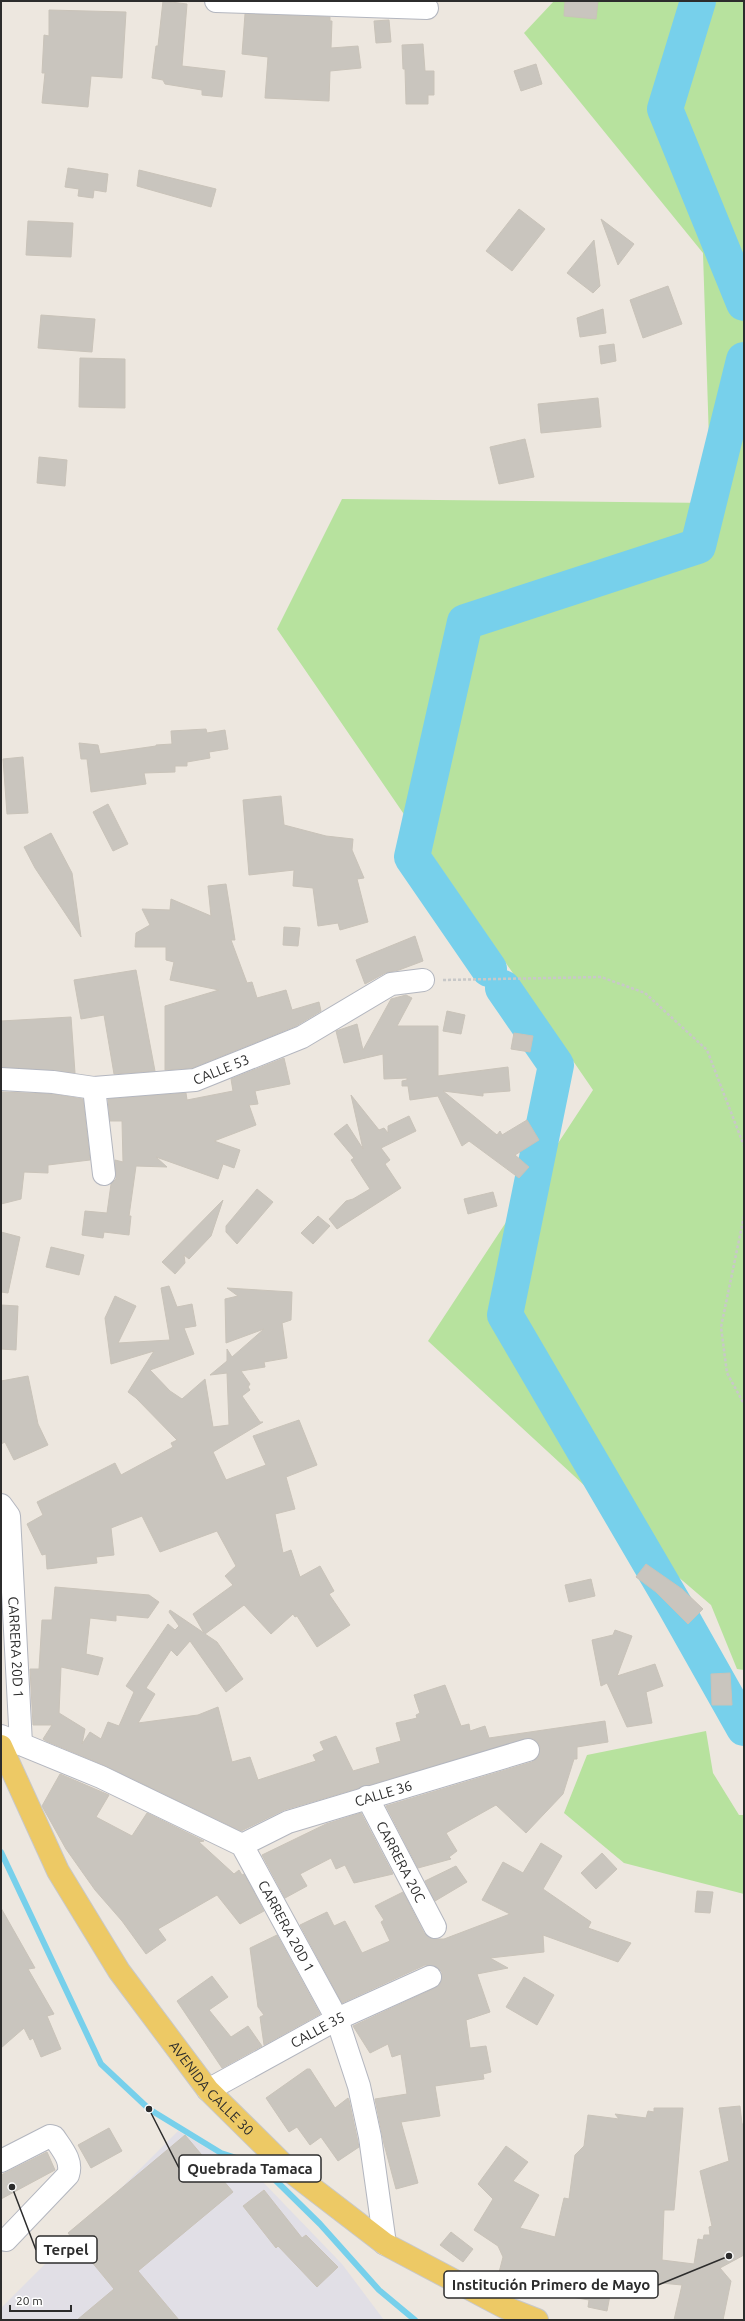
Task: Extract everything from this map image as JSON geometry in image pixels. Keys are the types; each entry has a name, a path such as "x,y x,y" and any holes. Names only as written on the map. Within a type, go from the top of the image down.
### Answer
{"main road":[{"name":"AVENIDA CALLE 30","path":"8,1742 58,1871 119,1971 208,2090 290,2171 385,2244 504,2307 537,2320"}],"street":[{"path":"216,1 427,8"},
{"name":"CALLE 53","path":"1,1079 52,1082 94,1088 195,1080 302,1037 392,984 423,980"},
{"path":"94,1088 104,1174"},
{"name":"CARRERA 20D 1","path":"1,1505 9,1516 8,1742"},
{"path":"8,1742 101,1777 242,1845"},
{"name":"CALLE 36","path":"242,1845 288,1822 367,1797 528,1750"},
{"name":"CARRERA 20C","path":"367,1797 435,1926"},
{"name":"CARRERA 20D 1","path":"242,1845 337,2019 359,2086 370,2137 385,2244"},
{"name":"CALLE 35","path":"208,2090 337,2019 430,1977"},
{"path":"1,2160 50,2136 54,2137 69,2161 70,2169 68,2175 3,2240"}],"path":[{"path":"423,980 601,977 646,994 707,1050 744,1146"},
{"path":"744,1216 721,1327 727,1373 744,1404"}],"shaded area":[{"path":"178,2131 262,2181 342,2264 384,2320 1,2320 1,2308"}],"green space":[{"path":"554,1 744,1 744,1670 737,1669 711,1605 669,1569 639,1521 611,1510 428,1341 593,1090 277,629 342,499 711,503 703,253 524,33"},
{"path":"706,1731 713,1773 739,1815 744,1815 744,1894 624,1863 564,1813 587,1755"}],"building":[{"path":"163,1 187,4 182,66 225,71 222,97 202,95 202,90 165,84 163,80 152,78 156,46 158,46"},
{"path":"565,1 598,1 596,19 564,16"},
{"path":"49,10 126,12 122,78 91,76 88,107 42,103 45,73 42,73 44,35 49,36"},
{"path":"245,14 330,17 330,21 332,21 331,48 358,46 361,68 330,71 329,101 265,98 268,57 242,54"},
{"path":"389,20 391,42 376,43 374,21"},
{"path":"423,44 425,71 434,71 434,95 428,95 428,104 406,104 405,69 403,69 402,45"},
{"path":"536,64 542,84 521,91 514,71"},
{"path":"68,168 108,174 106,192 94,190 93,198 78,196 79,189 65,187"},
{"path":"139,170 216,189 211,207 137,186"},
{"path":"519,209 545,229 512,271 486,251"},
{"path":"601,219 634,244 618,265"},
{"path":"28,221 73,223 71,257 26,255"},
{"path":"594,240 600,286 593,293 567,273"},
{"path":"668,286 682,324 643,338 630,300"},
{"path":"603,309 606,333 580,337 577,318"},
{"path":"41,315 95,319 92,352 38,348"},
{"path":"614,344 616,361 601,364 599,346"},
{"path":"80,358 125,359 125,408 79,407"},
{"path":"598,398 601,427 541,433 538,404"},
{"path":"525,439 534,477 499,484 490,447"},
{"path":"39,457 67,460 65,486 37,483"},
{"path":"206,729 207,733 225,730 228,749 209,752 210,758 187,762 187,766 175,766 175,772 144,773 146,784 91,792 87,759 81,759 79,743 98,745 100,754 156,745 172,744 171,731"},
{"path":"23,757 28,813 7,814 3,759"},
{"path":"281,796 284,825 326,836 353,839 352,850 364,878 357,879 368,922 340,930 338,923 318,926 313,888 293,886 294,870 249,875 243,800"},
{"path":"108,804 128,844 113,851 93,812"},
{"path":"51,833 72,873 81,937 35,868 24,847"},
{"path":"226,884 235,940 231,940 247,983 252,982 257,998 286,990 292,1010 319,1002 321,1011 296,1026 192,1068 165,1070 165,1006 219,990 170,980 174,962 166,960 166,947 135,947 136,933 150,925 142,909 170,910 171,899 211,916 208,886"},
{"path":"284,927 300,928 298,946 283,945"},
{"path":"415,936 423,961 399,970 385,973 365,984 356,960"},
{"path":"136,970 155,1071 114,1074 104,1015 81,1019 74,980"},
{"path":"406,995 412,998 397,1026 438,1026 438,1076 508,1067 510,1091 483,1093 483,1096 443,1091 497,1135 500,1131 502,1135 527,1120 539,1140 515,1155 529,1167 519,1178 469,1141 462,1146 438,1096 410,1100 408,1086 402,1086 402,1081 407,1080 407,1078 384,1079 383,1054 344,1063 336,1031 357,1024 363,1050 391,999"},
{"path":"447,1011 465,1015 461,1034 443,1031"},
{"path":"71,1017 75,1073 1,1067 1,1021"},
{"path":"514,1033 533,1036 530,1052 511,1049"},
{"path":"284,1058 290,1084 255,1091 258,1104 249,1105 256,1125 214,1141 240,1150 234,1168 223,1164 218,1179 156,1157 167,1167 136,1166 129,1216 131,1216 129,1235 104,1232 103,1238 82,1235 85,1211 107,1213 111,1184 116,1179 115,1160 123,1162 122,1121 110,1121 108,1099 186,1093 187,1100 233,1091 231,1079"},
{"path":"1,1092 52,1094 83,1099 90,1160 48,1165 48,1173 24,1172 21,1199 1,1204"},
{"path":"351,1095 379,1130 384,1128 388,1133 388,1126 409,1116 416,1131 381,1148 390,1160 385,1164 401,1188 337,1229 329,1219 346,1201 353,1199 370,1189 351,1160 354,1158 334,1134 347,1124 363,1149"},
{"path":"257,1189 273,1202 237,1244 226,1232 226,1226"},
{"path":"493,1192 497,1206 468,1214 464,1199"},
{"path":"223,1200 211,1236 189,1259 184,1255 185,1263 175,1274 162,1262"},
{"path":"318,1216 330,1226 313,1244 301,1233"},
{"path":"1,1232 20,1237 8,1293 1,1292"},
{"path":"51,1247 84,1255 79,1275 46,1267"},
{"path":"169,1286 177,1307 192,1304 196,1326 184,1328 194,1354 150,1370 170,1391 182,1399 205,1379 213,1427 229,1425 227,1373 210,1375 227,1361 227,1349 232,1357 264,1329 226,1343 225,1299 238,1296 227,1288 292,1292 291,1320 282,1323 287,1358 264,1362 265,1367 241,1371 250,1384 248,1387 250,1390 242,1396 260,1422 263,1422 213,1452 226,1480 266,1465 253,1436 299,1420 317,1465 286,1477 295,1509 275,1514 283,1553 291,1550 300,1577 320,1566 334,1591 329,1594 350,1625 317,1647 297,1616 295,1617 293,1614 271,1634 244,1605 205,1634 217,1642 243,1679 226,1692 190,1641 177,1656 171,1650 146,1688 155,1694 138,1723 198,1715 218,1707 232,1762 250,1757 258,1780 316,1761 313,1755 324,1750 320,1742 336,1736 353,1771 380,1763 376,1748 401,1741 396,1723 417,1718 416,1715 420,1713 414,1695 445,1685 461,1726 469,1724 470,1731 485,1726 489,1738 605,1721 608,1742 577,1747 577,1759 574,1759 563,1794 526,1833 496,1805 446,1833 457,1851 449,1857 451,1859 418,1868 386,1806 532,1762 537,1758 540,1747 536,1741 530,1738 284,1810 241,1831 106,1766 46,1741 43,1739 52,1725 33,1725 30,1669 39,1669 42,1620 52,1620 55,1587 149,1595 159,1602 148,1618 116,1615 116,1621 90,1618 86,1654 103,1658 98,1675 61,1667 59,1713 85,1729 82,1744 90,1732 101,1739 108,1722 119,1726 134,1692 126,1686 168,1624 175,1630 179,1626 169,1612 170,1610 204,1633 193,1614 233,1585 225,1576 236,1566 217,1531 160,1552 142,1516 111,1528 114,1555 96,1557 97,1563 47,1569 46,1554 42,1555 27,1524 43,1515 37,1502 115,1463 121,1475 173,1447 171,1443 177,1440 136,1398 128,1392 154,1351 111,1364 105,1318 115,1296 136,1306 118,1343 170,1340 161,1288"},
{"path":"1,1305 18,1306 16,1350 1,1349"},
{"path":"28,1376 38,1424 48,1445 14,1460 5,1442 1,1444 1,1381"},
{"path":"646,1564 682,1589 703,1609 688,1624 656,1592 636,1577"},
{"path":"591,1579 595,1596 569,1602 565,1585"},
{"path":"615,1630 632,1636 617,1676 655,1664 663,1686 646,1692 652,1723 627,1727 607,1683 601,1686 592,1640 613,1635"},
{"path":"730,1673 732,1705 712,1705 711,1674"},
{"path":"60,1774 109,1795 96,1817 132,1836 147,1813 204,1841 199,1842 234,1874 239,1870 242,1875 244,1874 264,1911 240,1924 217,1895 158,1929 166,1940 146,1954 122,1921 95,1890 66,1849 42,1806"},
{"path":"361,1813 393,1874 354,1883 345,1865 336,1869 331,1858 300,1874 307,1886 285,1898 262,1855 326,1824"},
{"path":"541,1843 562,1856 543,1889 591,1922 588,1928 631,1943 618,1962 543,1935 544,1952 490,1958 508,1968 477,1974 490,2012 466,2020 470,2048 486,2046 491,2072 483,2074 484,2079 435,2086 440,2116 401,2122 418,2183 396,2189 384,2144 375,2099 407,2094 401,2054 392,2057 388,2044 370,2053 353,2026 435,1988 440,1984 442,1972 437,1967 425,1965 342,2003 300,1925 327,1912 334,1926 345,1921 362,1953 390,1941 381,1922 384,1920 375,1906 403,1892 424,1933 434,1939 444,1939 510,1914 482,1900 503,1862 523,1873"},
{"path":"602,1853 617,1869 596,1889 581,1873"},
{"path":"456,1866 467,1882 435,1901 425,1881"},
{"path":"697,1891 713,1892 710,1913 695,1912"},
{"path":"1,1908 35,1968 28,1969 54,2014 47,2016 61,2049 41,2057 33,2038 30,2040 24,2028 1,2048"},
{"path":"277,1935 320,2014 264,2045 260,2017 264,2015 258,2007 250,1948"},
{"path":"212,1976 228,1997 209,2010 231,2037 248,2026 262,2046 222,2068 177,2001"},
{"path":"524,1977 554,1995 537,2025 506,2007"},
{"path":"307,2069 310,2069 335,2108 348,2098 349,2100 359,2147 338,2161 321,2137 310,2145 297,2127 289,2132 266,2098"},
{"path":"740,2106 742,2124 744,2124 744,2255 720,2268 731,2281 723,2320 674,2320 682,2285 639,2281 639,2288 612,2285 607,2311 588,2307 589,2300 519,2288 518,2290 496,2284 503,2257 498,2246 474,2230 493,2199 478,2184 506,2146 528,2162 513,2181 539,2195 520,2228 555,2237 564,2198 569,2199 575,2155 584,2146 588,2115 619,2119 615,2114 646,2118 648,2111 654,2112 654,2108 683,2108 674,2210 664,2210 662,2260 694,2264 698,2239 703,2240 704,2235 710,2235 709,2227 712,2226 700,2171 729,2161 719,2108"},
{"path":"109,2128 122,2151 91,2168 78,2145"},
{"path":"185,2135 233,2192 138,2271 179,2320 77,2320 114,2289 68,2233"},
{"path":"47,2152 55,2170 1,2199 1,2175"},
{"path":"264,2190 302,2238 306,2235 338,2267 317,2287 278,2246 276,2248 243,2206"},
{"path":"451,2232 473,2249 463,2262 440,2245"}],"waterway":[{"path":"698,1 665,109 744,303"},
{"path":"489,969 412,857 465,622 698,546 744,360"},
{"path":"503,988 556,1065 505,1315 674,1604 744,1728"},
{"path":"1,1852 101,2064 149,2109 221,2153 261,2166 320,2224 379,2290 415,2320"}],"place":[{"name":"Quebrada Tamaca","path":"149,2109"},
{"name":"Terpel","path":"12,2187"},
{"name":"Institución Primero de Mayo","path":"729,2256"}]}
